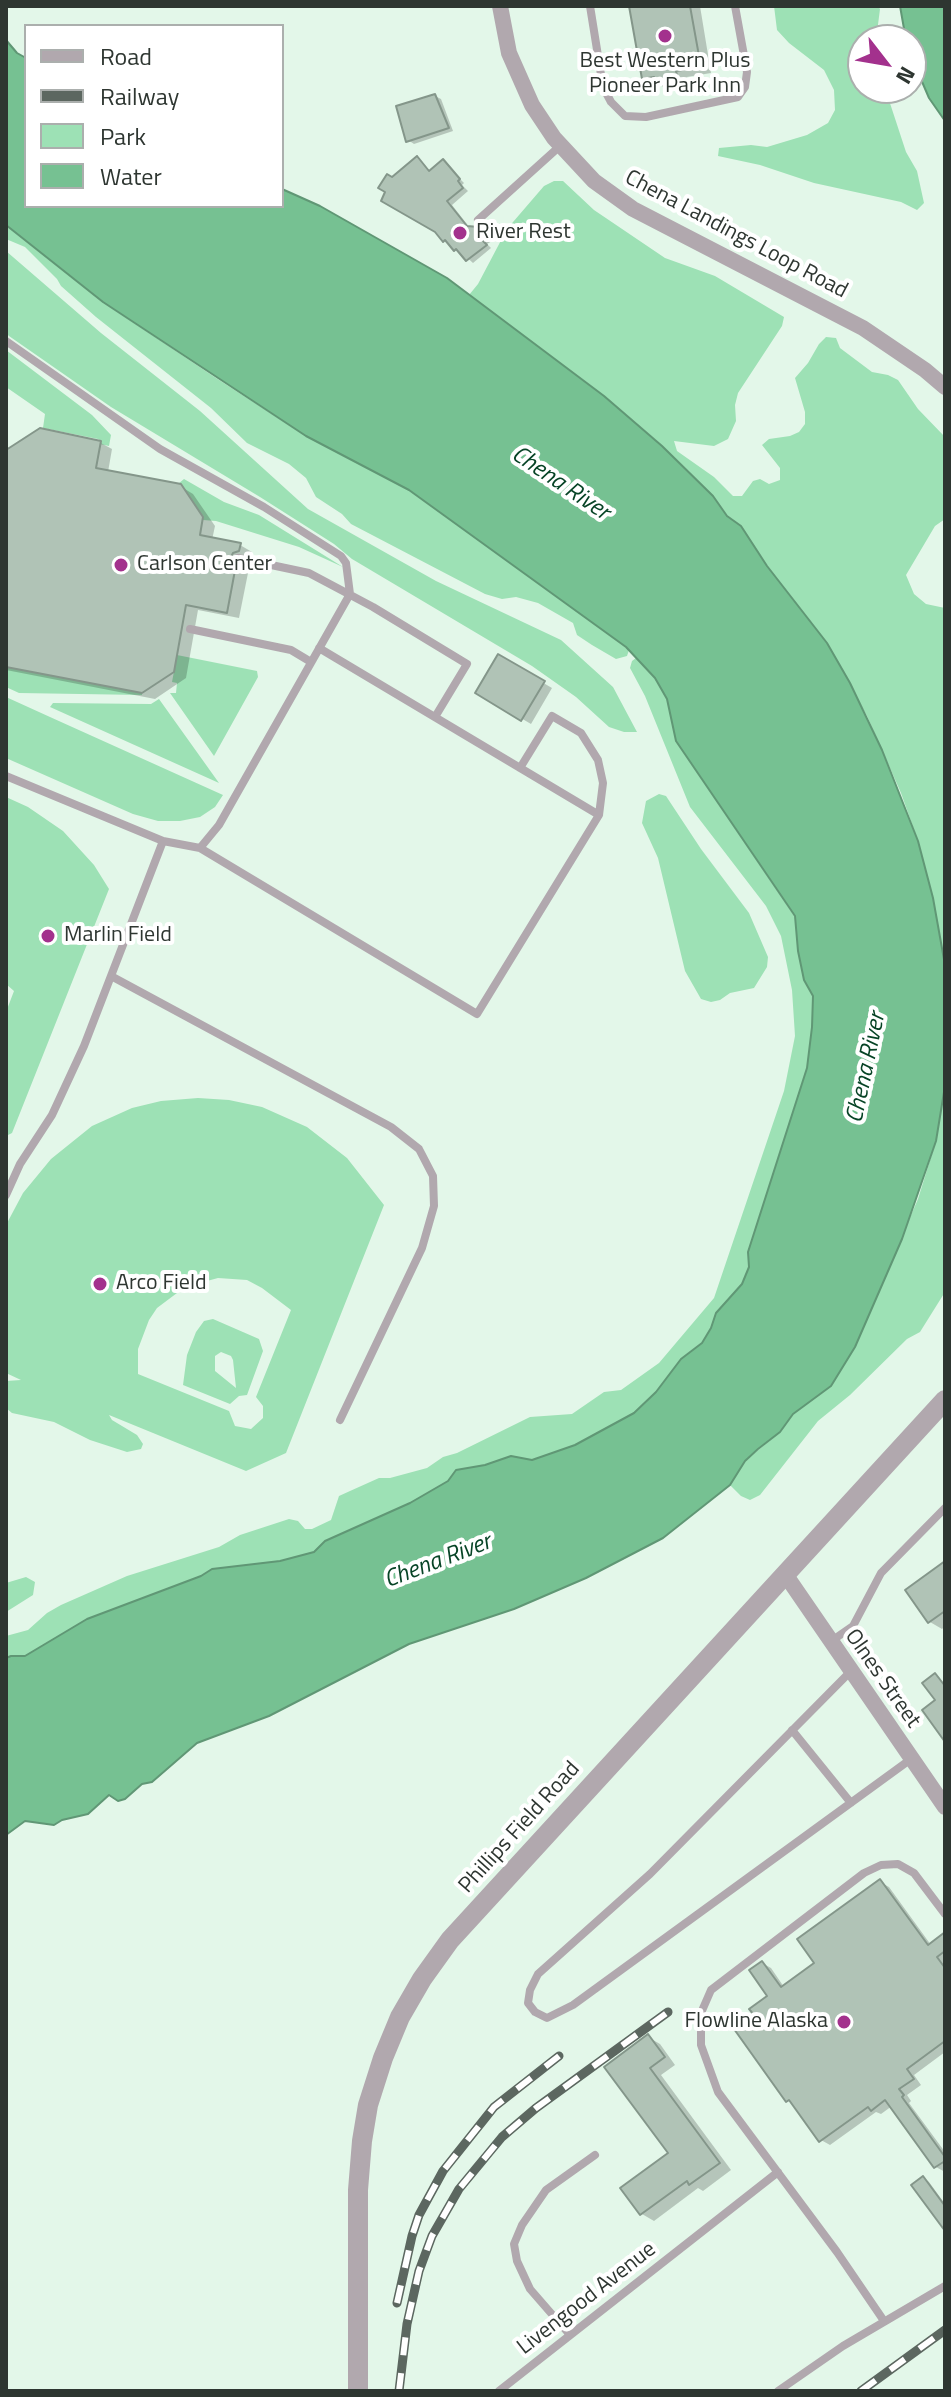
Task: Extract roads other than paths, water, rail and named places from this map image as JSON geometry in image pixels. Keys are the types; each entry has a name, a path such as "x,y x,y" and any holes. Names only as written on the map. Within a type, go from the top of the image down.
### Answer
{"street":[{"name":"Chena Landings Loop Road","path":"500,6 509,53 543,123 594,181 633,209 863,328 945,387"},
{"name":"Phillips Field Road","path":"358,2391 360,2152 373,2086 400,2017 422,1979 450,1940 945,1400"},
{"name":"Olnes Street","path":"785,1574 945,1807"}],"lane":[{"path":"590,6 603,87 611,102 625,116 646,117 738,97 745,87 747,72 735,6"},
{"path":"478,220 560,145"},
{"path":"6,341 160,449 264,507 341,556 346,563 350,594 219,825 200,848"},
{"path":"238,558 309,573 467,664 435,717"},
{"path":"190,629 291,650 311,662"},
{"path":"319,648 599,815"},
{"path":"6,776 163,841 200,848 477,1014 599,815 603,783 598,760 581,733 552,716 520,768"},
{"path":"6,1195 20,1164 59,1101 84,1046 163,841"},
{"path":"111,976 391,1127 419,1149 433,1176 434,1206 422,1248 340,1420"},
{"path":"829,1642 853,1626 881,1573 945,1508"},
{"path":"850,1672 650,1874 538,1974 528,2003 535,2012 547,2018 573,2005 911,1759"},
{"path":"792,1730 851,1803"},
{"path":"884,2321 837,2252 718,2092 701,2045 701,2013 711,1990 864,1873 881,1865 898,1864 914,1873 945,1914"},
{"path":"570,2335 530,2289 517,2261 514,2244 522,2225 546,2190 595,2155"},
{"name":"Livengood Avenue","path":"499,2391 778,2172"},
{"path":"778,2391 843,2346 945,2286"}],"water":[{"path":"900,6 945,6 945,121 927,93 927,24 903,24"},
{"name":"Chena River","path":"6,40 24,57 24,208 284,208 284,190 320,206 447,278 604,396 662,446 713,496 727,516 741,526 767,566 827,643 882,750 918,841 933,898 945,965 945,1086 936,1141 902,1239 855,1347 831,1386 793,1414 780,1432 745,1461 730,1485 663,1538 586,1578 514,1609 409,1644 269,1716 197,1743 152,1782 142,1784 125,1799 118,1801 109,1795 88,1814 54,1825 25,1821 6,1835 6,1658 25,1656 87,1619 201,1576 212,1569 280,1561 314,1552 325,1541 410,1503 448,1481 456,1470 511,1456 532,1460 575,1445 634,1413 656,1392 681,1359 702,1343 716,1313 742,1284 749,1267 748,1252 807,1068 813,996 804,980 795,916 676,741 667,699 655,678 626,647 409,490 306,436 103,302 6,225"}],"railway":[{"path":"399,2391 407,2324 419,2271 432,2236 459,2189 502,2137 536,2108 668,2012"},
{"path":"397,2303 419,2215 443,2171 494,2107 559,2056"},
{"path":"861,2391 945,2330"}],"place":[{"name":"Best Western Plus Pioneer Park Inn","path":"665,36"},
{"name":"River Rest","path":"460,233"},
{"name":"Carlson Center","path":"121,565"},
{"name":"Marlin Field","path":"48,936"},
{"name":"Arco Field","path":"100,1284"},
{"name":"Flowline Alaska","path":"844,2022"}]}
